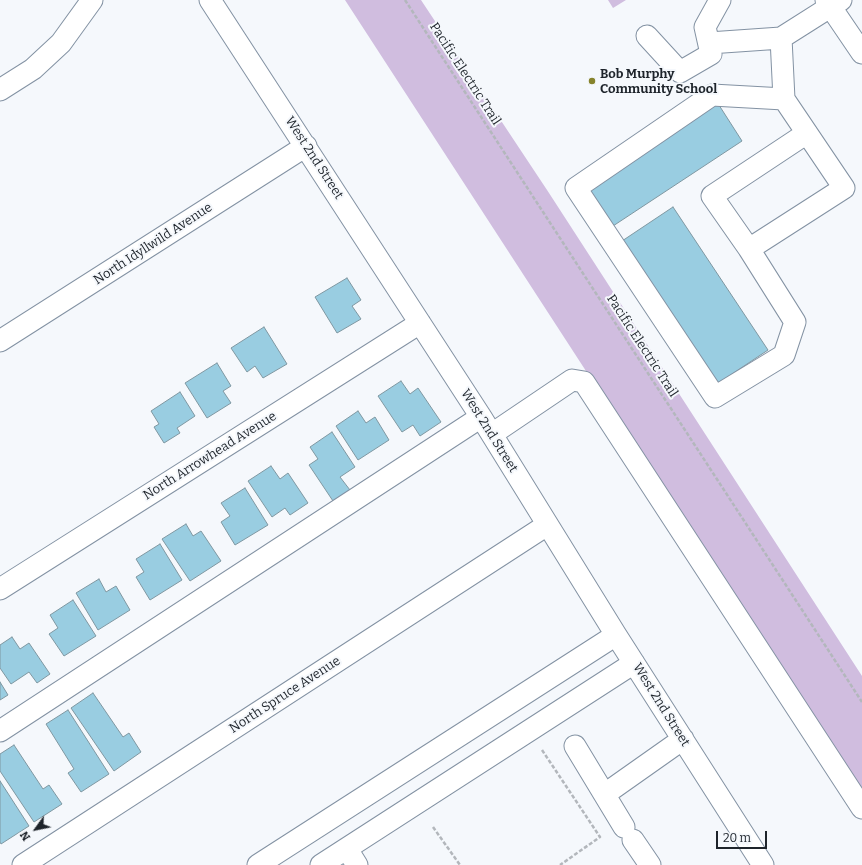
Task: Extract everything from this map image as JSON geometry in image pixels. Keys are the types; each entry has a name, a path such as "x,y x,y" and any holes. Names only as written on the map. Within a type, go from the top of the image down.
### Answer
{"street":[{"path":"0,90 33,69 61,43 92,0"},
{"name":"West 2nd Street","path":"210,0 487,425 547,525 763,865"},
{"path":"647,36 680,72 711,54 706,27 720,0"},
{"path":"709,42 781,38 833,2 862,54"},
{"path":"749,250 844,188 784,99 781,38"},
{"path":"784,99 712,95 576,188 715,397 784,355 795,322 712,196 807,133"},
{"name":"North Idyllwild Avenue","path":"0,341 306,146"},
{"name":"North Arrowhead Avenue","path":"0,589 420,323"},
{"path":"0,731 487,425 572,380 584,382 862,808"},
{"name":"North Spruce Avenue","path":"23,865 547,525"},
{"path":"258,865 616,635"},
{"path":"321,865 352,857 634,662"},
{"path":"605,794 683,739"},
{"path":"575,746 650,865"}],"path":[{"name":"Pacific Electric Trail","path":"405,0 862,702"},
{"path":"542,750 600,837 560,865"},
{"path":"433,827 460,865"}],"shaded area":[{"path":"345,0 421,0 549,193 862,676 862,796"},
{"path":"608,0 626,0 613,8"}],"building":[{"path":"717,102 742,141 613,226 588,187"},
{"path":"673,207 768,350 717,384 622,241"},
{"path":"347,278 361,300 352,306 361,319 337,333 315,297"},
{"path":"264,327 287,364 263,378 255,366 247,372 231,348"},
{"path":"217,363 231,386 223,391 231,403 207,418 185,383"},
{"path":"401,381 410,394 418,388 441,422 420,436 413,425 402,432 378,396"},
{"path":"180,392 195,416 177,428 180,433 164,443 154,427 159,424 151,411"},
{"path":"358,411 366,423 375,417 389,440 358,460 336,426"},
{"path":"332,432 355,467 340,477 350,490 333,501 309,465 318,459 310,447"},
{"path":"271,466 280,479 288,473 308,503 290,515 285,508 272,517 248,481"},
{"path":"245,488 268,525 235,545 221,522 230,516 221,503"},
{"path":"186,524 193,536 201,531 221,561 190,581 162,539"},
{"path":"160,544 182,580 150,600 136,577 144,572 136,559"},
{"path":"99,579 106,592 116,586 130,610 98,630 76,593"},
{"path":"73,600 96,636 64,656 49,634 58,628 50,615"},
{"path":"12,637 20,649 29,643 50,674 37,683 29,672 11,684 0,668 0,645"},
{"path":"0,682 8,695 0,700"},
{"path":"93,693 123,737 129,733 141,752 114,771 71,708"},
{"path":"68,710 109,774 81,792 68,773 74,769 46,724"},
{"path":"14,745 43,789 49,785 62,804 34,822 0,771 0,754"},
{"path":"0,781 29,826 1,844 0,842"}],"place":[{"name":"Bob Murphy Community School","path":"592,81"}]}
